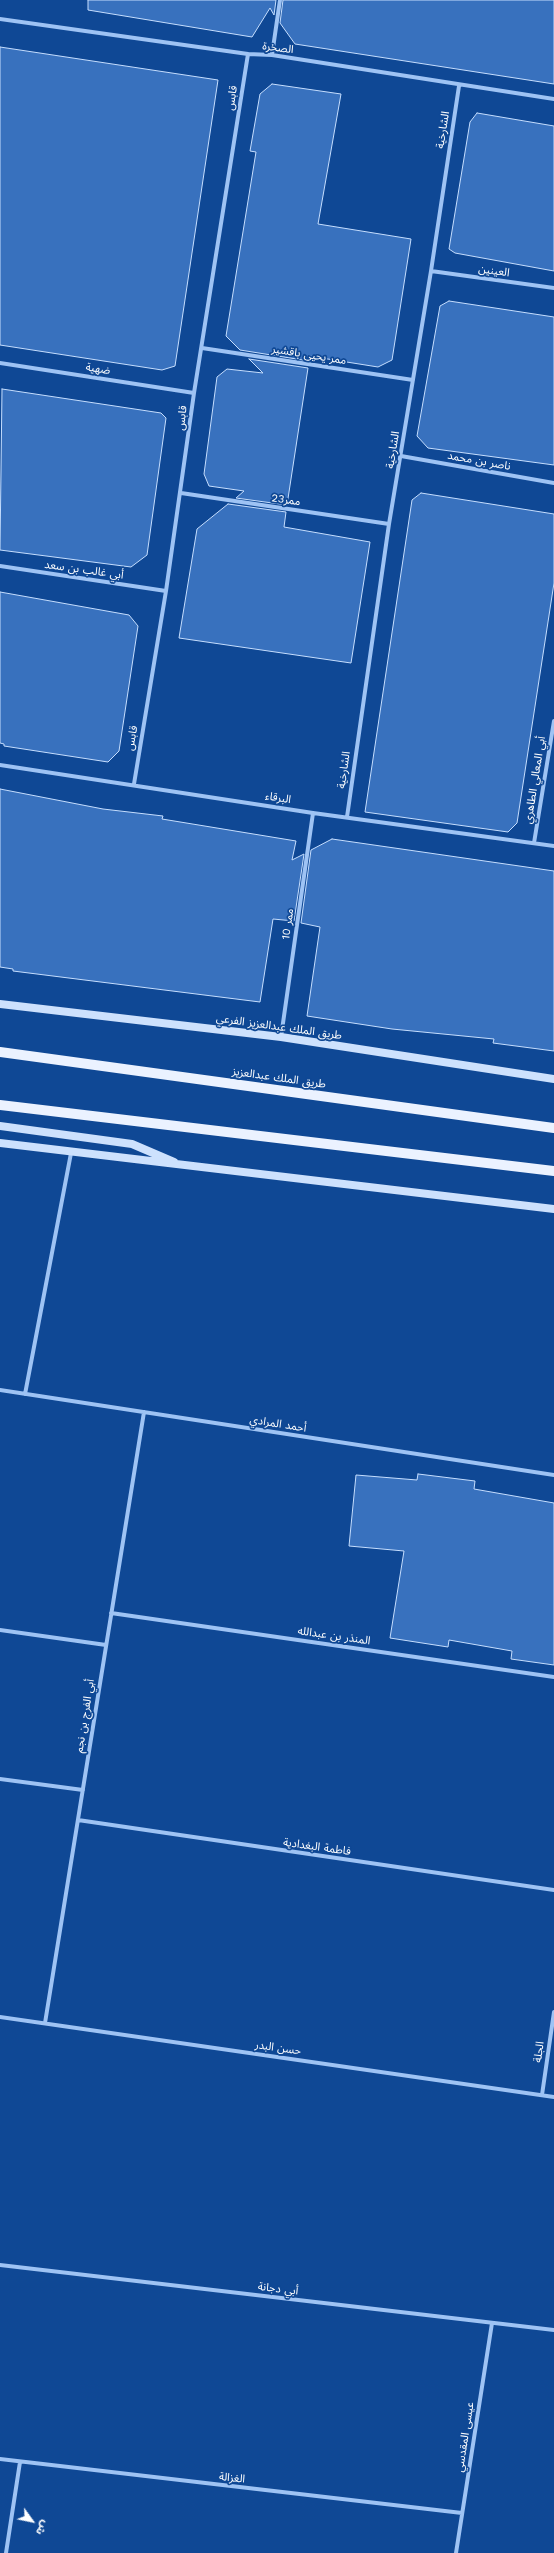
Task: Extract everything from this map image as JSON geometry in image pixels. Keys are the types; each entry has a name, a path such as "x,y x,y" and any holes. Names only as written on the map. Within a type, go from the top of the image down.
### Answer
{"main road":[{"name":"طريق الملك عبدالعزيز","path":"0,1052 554,1128"},
{"path":"0,1104 554,1171"}],"street":[{"path":"272,55 280,0"},
{"name":"الصخرة","path":"0,19 248,54 272,55 554,100"},
{"name":"قابس","path":"134,784 166,591 194,393 248,54"},
{"name":"الشارخية","path":"347,817 388,524 432,271 459,86"},
{"name":"العينين","path":"432,271 554,288"},
{"name":"ممر يحيى باقشير","path":"202,348 413,380"},
{"name":"ضهية","path":"0,362 194,393"},
{"name":"ناصر بن محمد","path":"401,456 554,483"},
{"name":"ممر23","path":"181,493 388,524"},
{"name":"أبي غالب بن سعد","path":"0,566 166,591"},
{"name":"أبي المعالي الطاهري","path":"534,843 554,721"},
{"name":"البرقاء","path":"0,765 134,784 313,813 554,846"},
{"name":"ممر 10","path":"281,1037 313,813"},
{"name":"طريق الملك عبدالعزيز الفرعي","path":"0,1004 281,1037 554,1079"},
{"path":"0,1126 132,1144 181,1164"},
{"path":"0,1143 71,1153 181,1164 554,1208"},
{"path":"25,1394 71,1153"},
{"name":"أحمد المرادي","path":"0,1390 554,1476"},
{"name":"أبي الفرج بن نجم","path":"46,2024 144,1412"},
{"name":"المنذر بن عبدالله","path":"111,1614 554,1677"},
{"path":"0,1630 106,1645"},
{"path":"0,1779 83,1790"},
{"name":"فاطمة البغدادية","path":"78,1820 554,1890"},
{"name":"الجلة","path":"542,2095 554,2012"},
{"name":"حسن البدر","path":"0,2017 554,2097"},
{"name":"أبي دجانة","path":"0,2265 554,2330"},
{"name":"عيسى المقدسي","path":"456,2553 492,2323"},
{"name":"الغزالة","path":"0,2459 462,2513"},
{"path":"6,2553 20,2462"}],"building":[{"path":"88,0 276,0 274,15 270,8 252,37 88,10"},
{"path":"283,0 554,0 554,84 295,44 280,23"},
{"path":"0,47 218,80 175,366 162,370 0,345"},
{"path":"272,84 341,94 318,224 411,239 392,360 378,367 309,356 309,361 240,350 226,336 256,152 250,151 260,94"},
{"path":"477,113 554,126 554,271 455,253 449,249 470,122"},
{"path":"449,301 554,317 554,465 428,448 417,436 440,306"},
{"path":"249,359 308,368 287,505 236,498 244,491 209,486 204,474 217,377 227,369 263,373"},
{"path":"2,389 161,413 166,418 147,555 131,567 0,550"},
{"path":"421,493 554,514 554,583 517,823 508,832 365,812 412,500"},
{"path":"228,504 286,512 284,527 370,542 351,663 179,638 197,529"},
{"path":"0,592 129,615 138,626 119,751 108,762 4,746 4,744 0,743"},
{"path":"0,789 103,809 163,816 162,819 296,841 292,860 304,854 294,921 273,919 260,1002 13,971 13,969 0,967"},
{"path":"332,839 554,871 554,1051 493,1043 494,1039 392,1029 307,1016 320,927 301,923 311,850"},
{"path":"418,1474 475,1481 474,1489 554,1503 554,1665 511,1659 512,1651 449,1640 448,1647 390,1638 404,1551 349,1546 356,1475 417,1480"}]}
